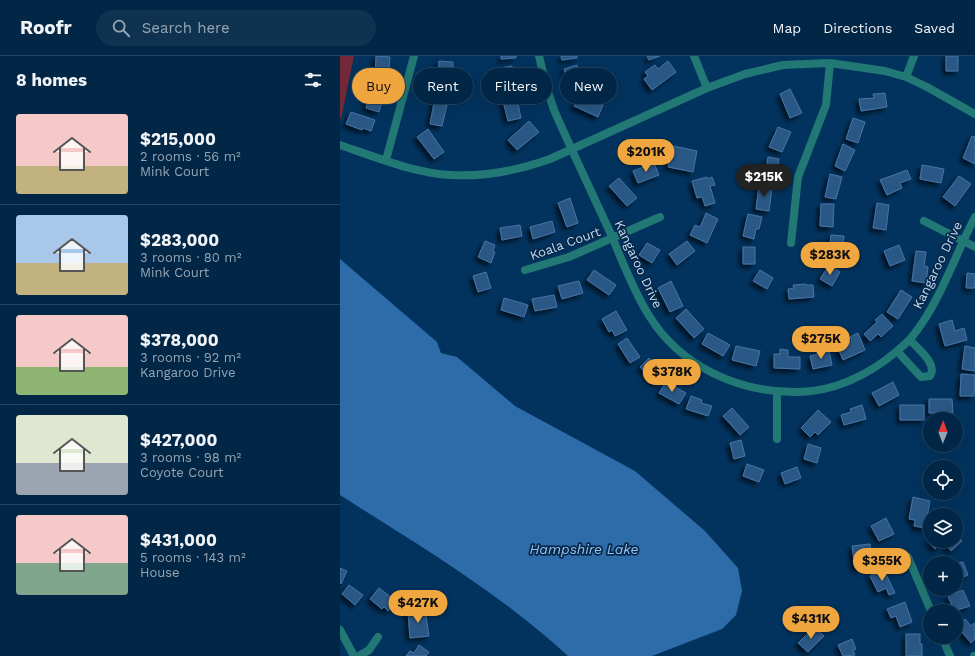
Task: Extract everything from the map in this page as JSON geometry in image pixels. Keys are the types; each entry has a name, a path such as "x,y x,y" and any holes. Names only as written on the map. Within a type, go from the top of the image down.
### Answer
{"street":[{"path":"386,160 414,56"},
{"name":"Kangaroo Drive","path":"539,56 552,103 613,238 630,280 648,315 676,348 694,362 718,376 756,388 777,392 805,392 840,385 871,371 910,340 937,296 962,241 975,217"},
{"path":"694,56 707,88"},
{"path":"906,77 914,56"},
{"path":"340,145 431,173 470,175 525,167 572,150 707,88 763,68 783,65 830,63 865,67 906,77 975,114"},
{"path":"791,243 798,177 826,105 830,63"},
{"name":"Koala Court","path":"525,270 569,257 660,217"},
{"path":"924,221 975,247"},
{"path":"897,351 921,377 930,376 933,372 932,365 910,340"},
{"path":"777,392 777,439"},
{"path":"908,557 928,604"},
{"path":"340,630 354,656"},
{"path":"359,656 369,650 378,637"},
{"path":"945,644 950,656"}],"shaded area":[{"path":"340,56 354,56 341,119 340,118"}],"water":[{"name":"Hampshire Lake","path":"340,259 437,342 441,353 457,357 515,406 635,471 705,531 738,568 742,591 736,615 722,629 652,656 568,656 515,611 487,591 428,551 340,495"}],"building":[{"path":"376,56 390,57 389,68 376,68"},
{"path":"501,56 516,56 516,58 501,59"},
{"path":"561,56 577,56 577,58 562,60"},
{"path":"647,56 660,56 649,60"},
{"path":"946,56 958,56 958,71 946,71"},
{"path":"439,61 453,62 453,68 439,68"},
{"path":"668,61 676,72 652,90 644,79 648,76 645,72 655,65 658,69"},
{"path":"577,65 578,68 567,68"},
{"path":"512,66 512,68 500,68"},
{"path":"790,89 802,113 790,118 780,94"},
{"path":"885,93 887,107 861,111 859,99 874,98 873,94"},
{"path":"367,104 381,104 379,112 366,108"},
{"path":"434,104 447,104 442,126 430,124"},
{"path":"504,104 518,104 521,118 508,121"},
{"path":"575,104 603,105 598,117 574,106"},
{"path":"351,112 375,120 371,131 363,128 362,130 346,124"},
{"path":"853,118 865,122 858,143 846,139"},
{"path":"529,121 539,132 517,150 508,140"},
{"path":"778,127 791,132 782,152 769,147"},
{"path":"428,129 444,152 434,159 417,137"},
{"path":"972,136 975,137 975,164 963,158"},
{"path":"843,144 855,150 845,171 835,166"},
{"path":"673,146 697,151 693,172 668,167"},
{"path":"768,157 779,159 776,179 765,177"},
{"path":"654,163 659,175 638,183 633,171"},
{"path":"922,165 944,169 941,183 920,179"},
{"path":"907,170 911,179 900,183 902,188 887,195 880,180"},
{"path":"830,174 842,177 836,199 825,197"},
{"path":"959,176 971,184 955,206 943,197"},
{"path":"707,177 708,179 712,177 715,185 710,186 715,203 705,206 702,197 697,198 692,181"},
{"path":"619,178 637,198 627,206 609,186"},
{"path":"759,186 772,188 769,211 756,209"},
{"path":"570,198 578,223 567,227 558,203"},
{"path":"877,203 889,205 886,230 873,228"},
{"path":"821,204 834,204 833,227 820,226"},
{"path":"706,213 718,219 707,243 690,235 695,225 700,227"},
{"path":"748,214 762,217 759,229 756,229 754,239 743,236"},
{"path":"552,221 555,232 533,239 530,227"},
{"path":"520,225 522,236 502,240 500,228"},
{"path":"831,235 844,236 842,255 829,253"},
{"path":"485,241 495,245 493,251 495,252 491,263 478,257"},
{"path":"687,241 695,251 677,265 669,254"},
{"path":"647,243 660,250 652,263 639,255"},
{"path":"899,245 905,260 890,266 884,251"},
{"path":"743,247 755,247 755,264 743,264"},
{"path":"916,251 926,252 924,266 928,267 926,283 912,281"},
{"path":"829,265 840,272 832,286 820,279"},
{"path":"594,270 616,285 609,295 587,280"},
{"path":"760,270 773,278 767,289 753,281"},
{"path":"486,272 491,288 478,292 473,276"},
{"path":"967,273 975,274 975,288 966,288"},
{"path":"579,281 583,293 562,299 558,286"},
{"path":"671,281 683,306 670,312 658,288"},
{"path":"793,285 813,285 814,297 789,299 788,289 794,288"},
{"path":"901,290 912,297 898,319 887,312"},
{"path":"554,295 557,307 535,311 532,299"},
{"path":"504,298 528,305 524,317 501,310"},
{"path":"686,309 704,329 694,338 676,318"},
{"path":"616,311 627,330 615,336 612,330 609,332 602,319"},
{"path":"882,314 893,326 881,337 878,334 870,341 864,334 877,322 875,320"},
{"path":"952,320 955,331 964,328 967,340 945,346 939,324"},
{"path":"708,333 730,345 723,356 702,344"},
{"path":"858,333 865,350 843,360 838,348 852,341 850,337"},
{"path":"627,338 640,357 630,363 618,344"},
{"path":"736,346 760,351 756,366 732,360"},
{"path":"965,346 975,348 975,371 962,369"},
{"path":"780,349 788,350 788,357 800,357 800,369 774,368 774,354 780,354"},
{"path":"829,351 832,365 813,369 810,356"},
{"path":"649,358 664,374 655,383 640,367"},
{"path":"961,374 975,375 974,396 960,396"},
{"path":"666,382 686,393 679,404 659,393"},
{"path":"893,382 899,395 879,406 872,393"},
{"path":"691,396 702,400 701,403 712,406 708,416 686,409"},
{"path":"929,399 952,399 953,412 929,412"},
{"path":"862,405 866,419 844,425 841,415 851,412 850,409"},
{"path":"900,405 924,405 923,420 900,420"},
{"path":"732,408 749,427 740,435 723,416"},
{"path":"818,410 831,422 818,435 815,432 810,437 801,428"},
{"path":"741,440 745,456 734,459 730,443"},
{"path":"808,444 821,448 817,463 804,459"},
{"path":"747,464 764,470 759,482 743,476"},
{"path":"797,467 801,478 785,484 781,473"},
{"path":"913,497 930,501 929,508 923,508 923,528 914,526 915,520 909,519"},
{"path":"886,518 894,534 879,541 871,526"},
{"path":"870,544 873,566 855,568 852,546"},
{"path":"963,562 968,575 963,577"},
{"path":"340,568 347,571 341,584 340,583"},
{"path":"884,570 895,593 889,595 886,588 878,592 870,576"},
{"path":"349,585 363,595 355,605 342,594"},
{"path":"379,588 396,601 388,611 384,607 382,609 370,599"},
{"path":"963,590 970,606 963,608 963,604 951,604 948,596 963,596"},
{"path":"905,602 912,622 900,627 896,616 891,618 887,609"},
{"path":"425,609 429,636 410,638 408,612"},
{"path":"965,619 971,626 974,623 975,625 975,639 971,643 963,633 963,621"},
{"path":"814,627 824,636 808,652 798,643"},
{"path":"906,634 920,634 922,656 906,656"},
{"path":"852,639 856,649 853,650 855,655 843,656 838,645"},
{"path":"419,645 429,652 426,656 406,656 410,651 414,653"}]}
